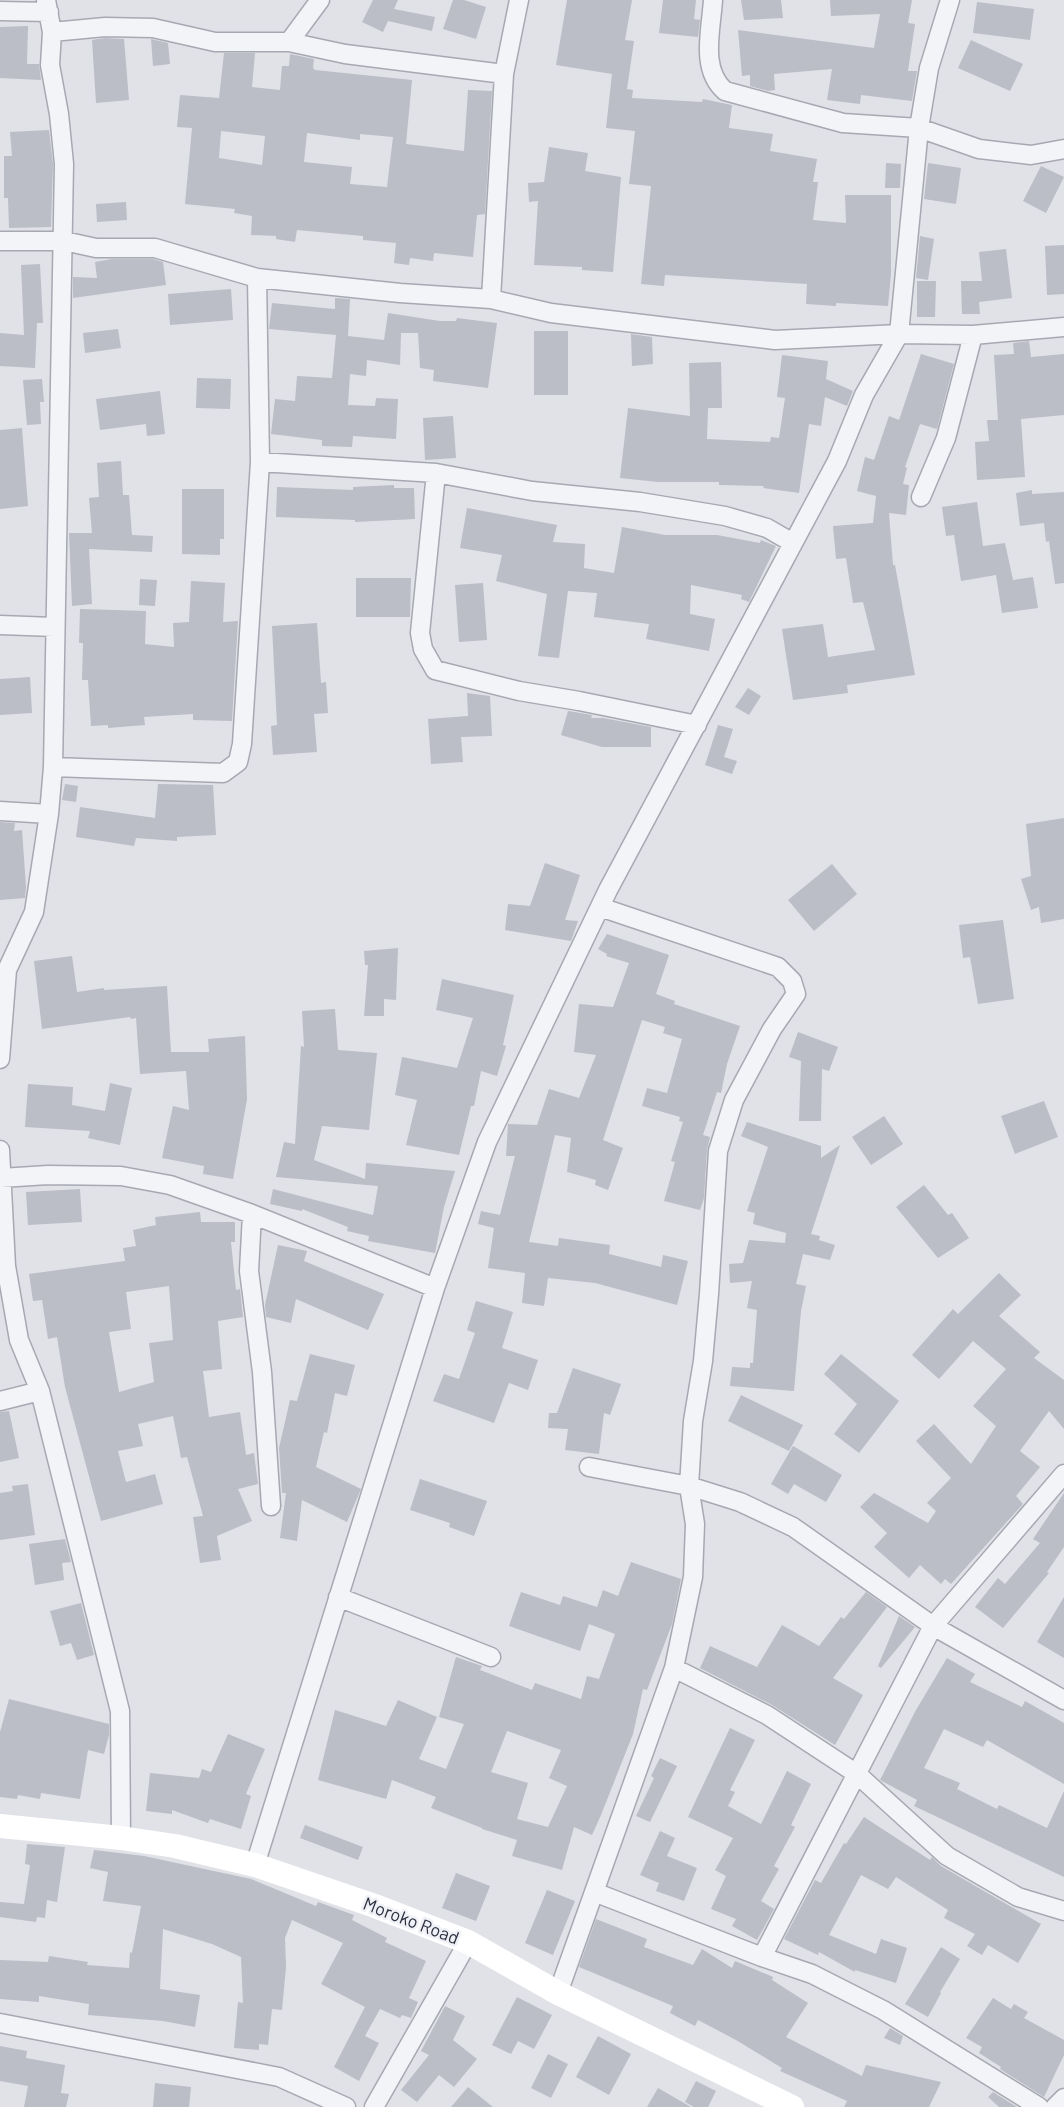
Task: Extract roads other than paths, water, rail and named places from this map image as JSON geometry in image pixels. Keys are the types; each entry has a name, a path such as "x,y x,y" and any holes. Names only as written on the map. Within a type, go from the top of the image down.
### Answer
{"street":[{"path":"289,42 320,0"},
{"path":"491,299 504,74 519,0"},
{"path":"713,0 708,61 711,74 725,91 843,123 919,128 979,149 1031,155 1064,149"},
{"path":"255,1865 435,1288 486,1142 600,907 837,461 864,395 899,334 919,128 929,68 950,0"},
{"path":"0,11 48,6 52,32 50,65 60,114 64,164 53,767 49,814 34,912 7,971 0,1059"},
{"path":"52,32 105,27 153,28 215,42 289,42 345,54 504,74"},
{"path":"0,241 64,241 96,248 155,248 257,278 400,293 491,299 551,313 775,340 899,334 974,335 1064,327"},
{"path":"53,767 223,773 238,762 242,744 260,462 257,278"},
{"path":"920,497 946,439 974,335"},
{"path":"260,462 436,473 532,491 640,502 725,516 767,528 793,543"},
{"path":"436,473 420,633 423,649 435,670 519,691 697,725"},
{"path":"0,625 54,627"},
{"path":"0,811 49,814"},
{"path":"558,1993 674,1668 693,1577 695,1524 689,1486 693,1421 703,1361 709,1294 718,1151 734,1100 772,1029 796,994 792,981 778,967 600,907"},
{"path":"0,1150 6,1266 19,1340 40,1391 120,1711 121,1838"},
{"path":"1,1178 48,1175 121,1176 170,1185 252,1214 435,1288"},
{"path":"252,1214 249,1271 262,1372 271,1506"},
{"path":"0,1401 40,1391"},
{"path":"590,1467 689,1486 740,1502 793,1527 933,1626 1064,1700"},
{"path":"762,1957 933,1626 1064,1474"},
{"path":"338,1597 491,1657"},
{"path":"674,1668 767,1715 857,1774 947,1856 1018,1897 1064,1911"},
{"name":"Moroko Road","path":"0,1826 175,1846 255,1865 374,1906 468,1942 558,1993 792,2107"},
{"path":"594,1892 812,1974 883,2010 1039,2107"},
{"path":"374,2107 468,1942"},
{"path":"0,2023 279,2077 346,2107"}]}
